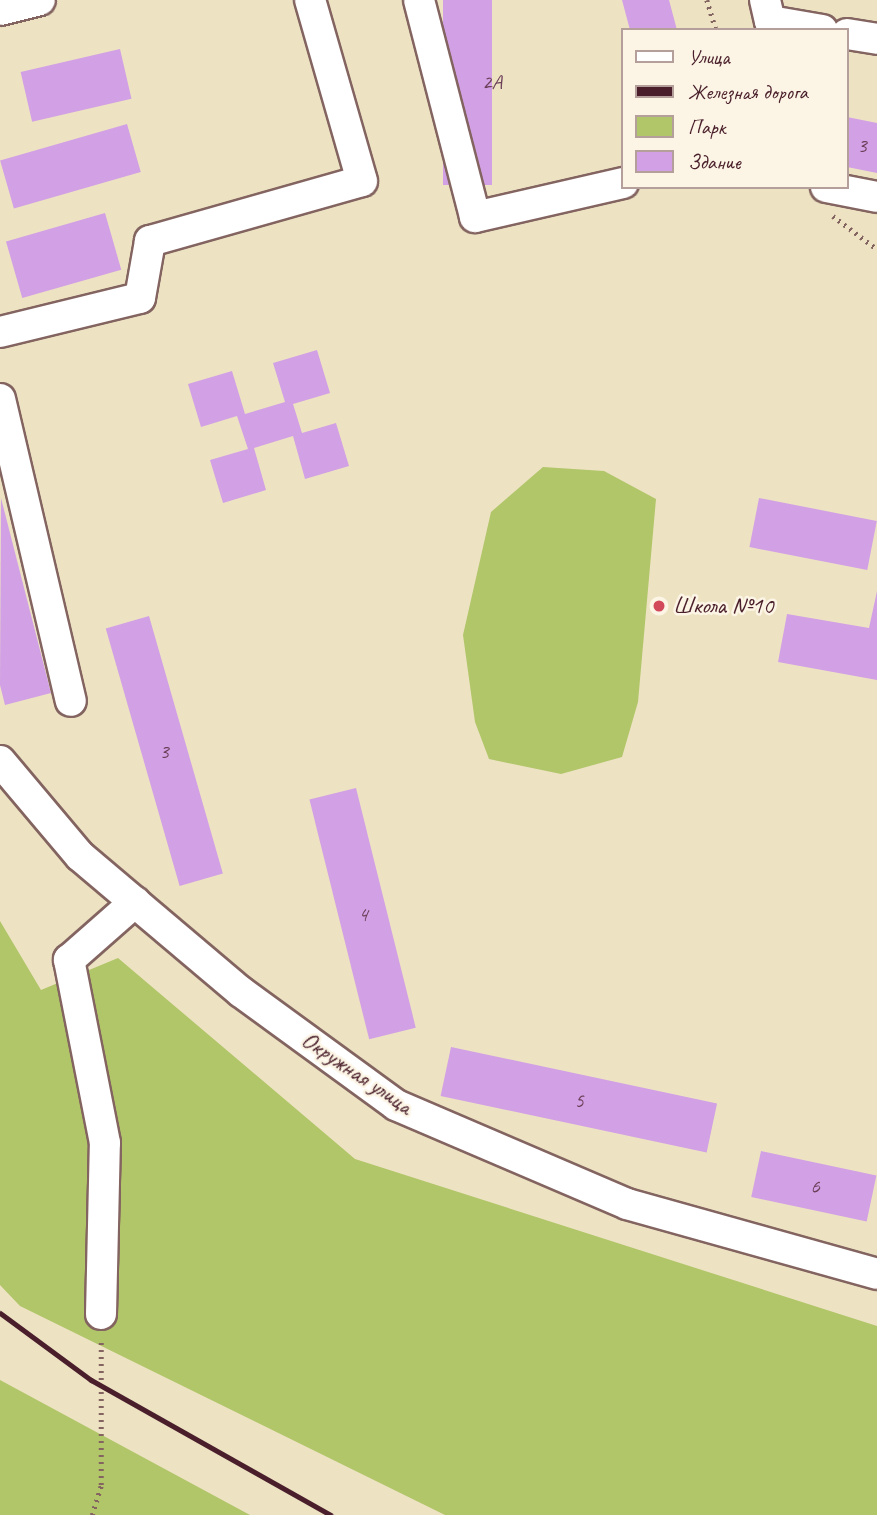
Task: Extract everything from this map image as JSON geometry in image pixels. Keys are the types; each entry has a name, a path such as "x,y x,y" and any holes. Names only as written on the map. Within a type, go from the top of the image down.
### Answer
{"street":[{"path":"0,10 40,0"},
{"path":"0,332 140,298 150,241 362,181 310,0"},
{"path":"418,0 475,217 622,183"},
{"path":"765,0 771,21 811,28"},
{"path":"849,34 877,39"},
{"path":"836,189 877,197"},
{"path":"1,414 71,701"},
{"name":"Окружная улица","path":"0,761 80,856 241,992 396,1105 627,1204 877,1275"},
{"path":"101,1314 105,1143 69,960 135,902"}],"path":[{"path":"707,0 715,28"},
{"path":"92,1515 101,1485 101,1314"}],"green space":[{"path":"543,467 604,471 656,499 638,702 622,757 561,774 489,759 475,722 463,635 491,512"},
{"path":"0,921 41,990 118,958 355,1159 877,1326 877,1515 445,1515 20,1306 0,1285"},
{"path":"0,1380 250,1515 0,1515"}],"building":[{"path":"443,0 492,0 492,185 443,185"},
{"path":"622,0 669,0 676,28 629,28"},
{"path":"120,49 131,99 32,122 21,72"},
{"path":"849,117 877,123 877,173 849,167"},
{"path":"127,124 141,172 14,208 0,160"},
{"path":"105,213 121,270 22,298 6,241"},
{"path":"317,350 330,393 293,404 302,433 336,423 349,466 305,479 293,436 254,448 266,490 223,503 210,460 248,449 237,416 201,427 188,384 232,371 245,414 285,402 273,363"},
{"path":"1,498 51,693 5,705 0,685"},
{"path":"759,498 877,521 867,570 749,547"},
{"path":"877,591 877,680 778,662 787,614 869,628"},
{"path":"149,616 223,874 180,886 106,628"},
{"path":"356,788 416,1028 369,1039 309,800"},
{"path":"451,1047 717,1104 707,1152 441,1096"},
{"path":"761,1151 876,1176 867,1222 751,1197"}],"railway":[{"path":"0,1313 91,1380 331,1515"}],"place":[{"name":"Школа №10","path":"659,606"}]}
